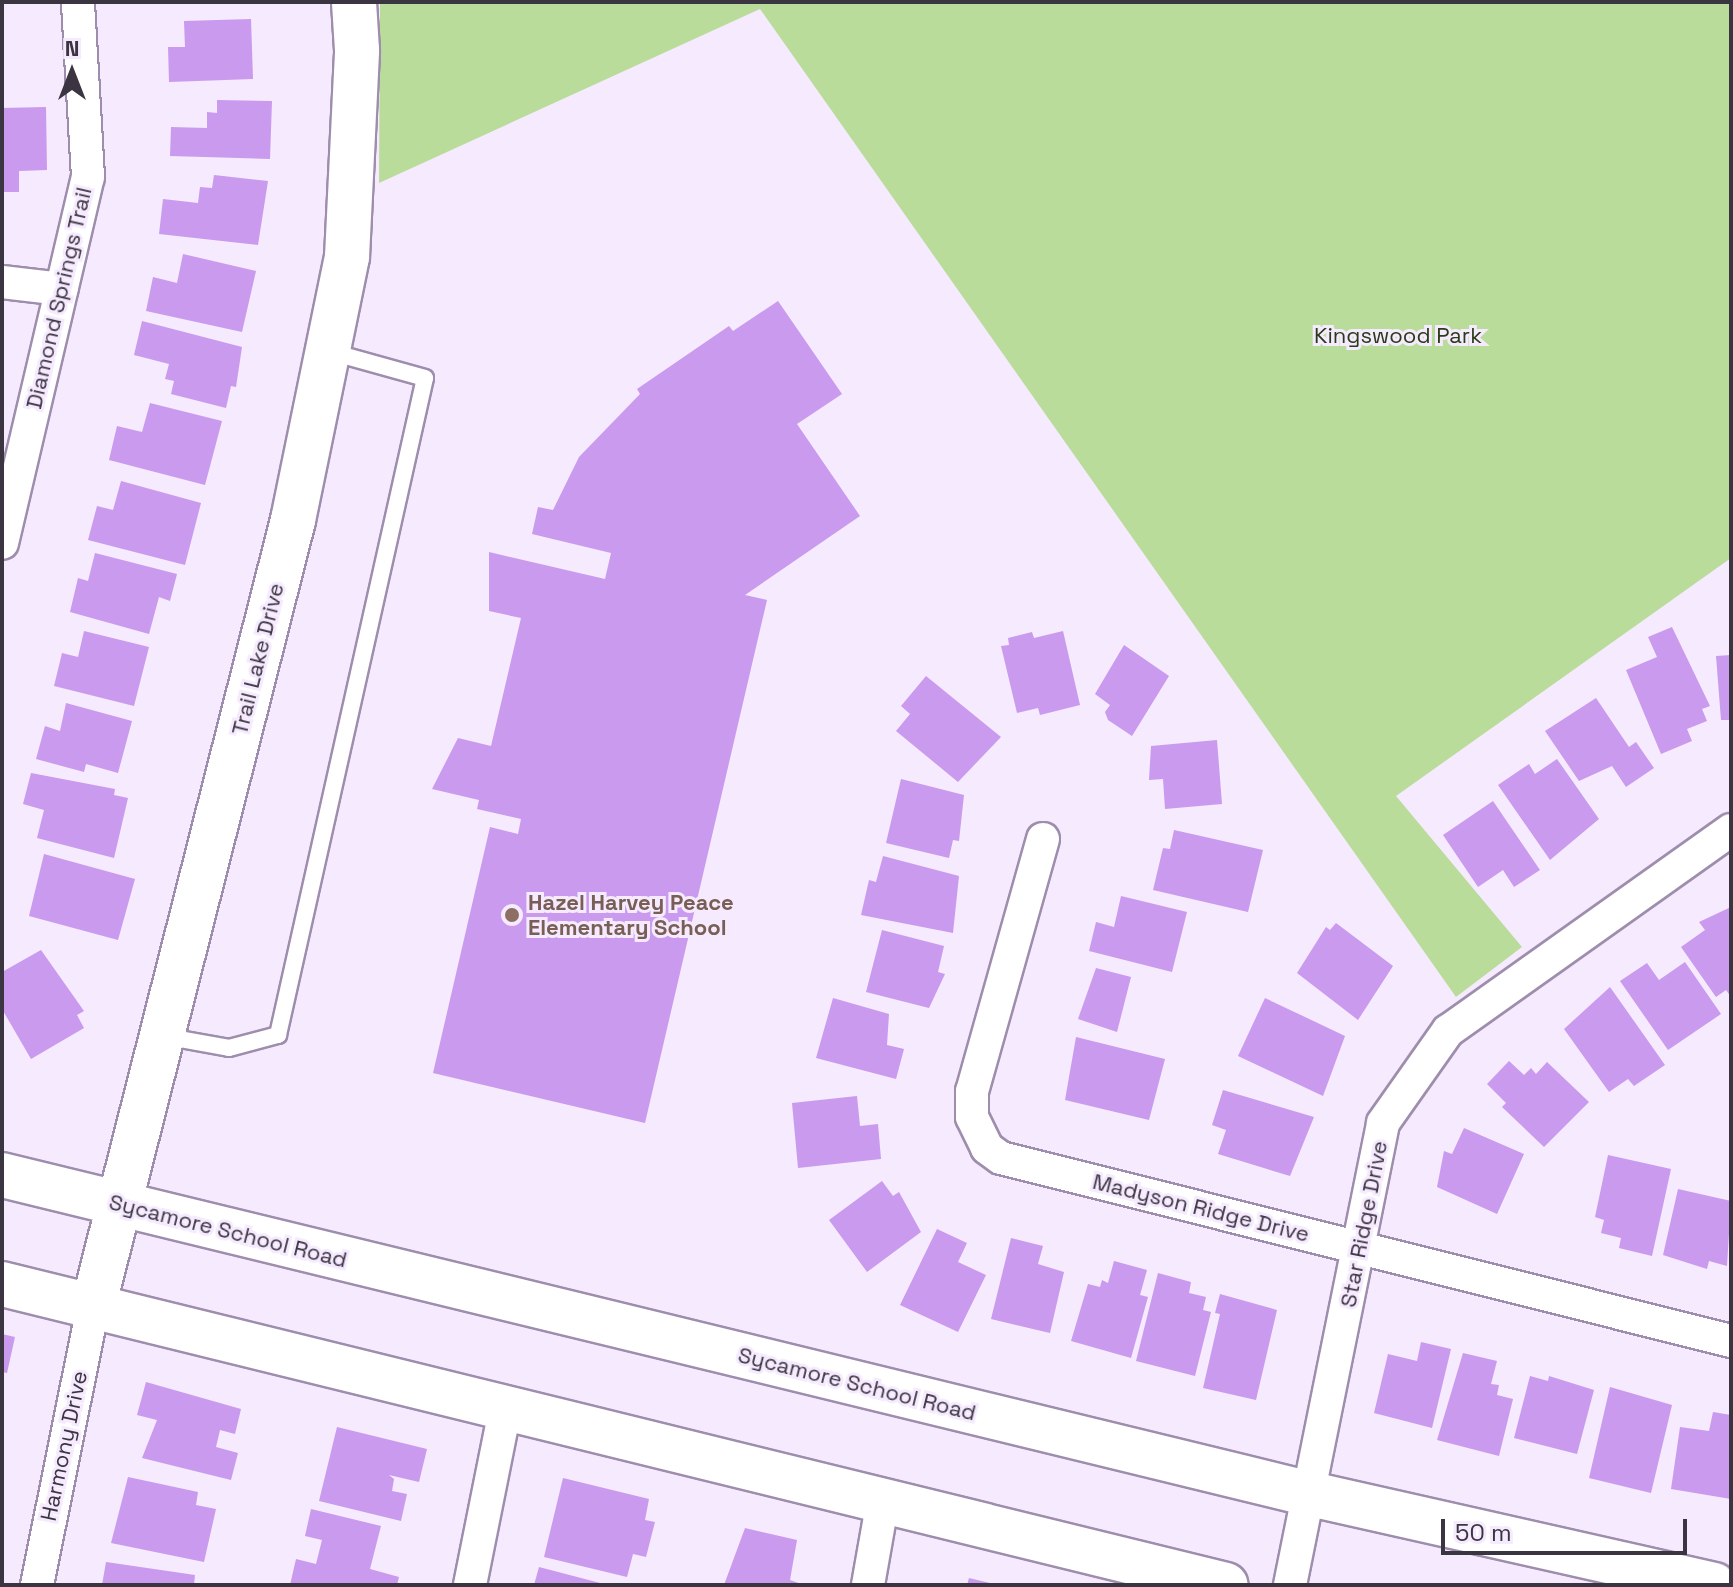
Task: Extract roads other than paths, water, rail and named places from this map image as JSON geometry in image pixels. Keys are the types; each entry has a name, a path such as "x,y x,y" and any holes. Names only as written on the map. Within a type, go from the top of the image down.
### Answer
{"main road":[{"name":"Trail Lake Drive","path":"93,1307 293,520 347,257 357,50 354,2"},
{"name":"Sycamore School Road","path":"2,1175 1311,1494 1714,1585"},
{"path":"2,1284 1226,1585"}],"street":[{"name":"Diamond Springs Trail","path":"2,543 88,177 78,2"},
{"path":"2,282 62,289"},
{"name":"Star Ridge Drive","path":"1290,1585 1311,1494 1383,1123 1448,1031 1731,830"},
{"name":"Madyson Ridge Drive","path":"1043,839 972,1091 972,1117 987,1148 1001,1158 1731,1341"},
{"name":"Harmony Drive","path":"37,1585 93,1307"},
{"path":"470,1585 505,1410"},
{"path":"868,1585 883,1500"}],"lane":[{"path":"162,1036 229,1048 278,1035 425,378 328,351"}],"place":[{"name":"Hazel Harvey Peace Elementary School","path":"512,915"}],"park label":[{"name":"Kingswood Park","path":"1398,336"}]}
